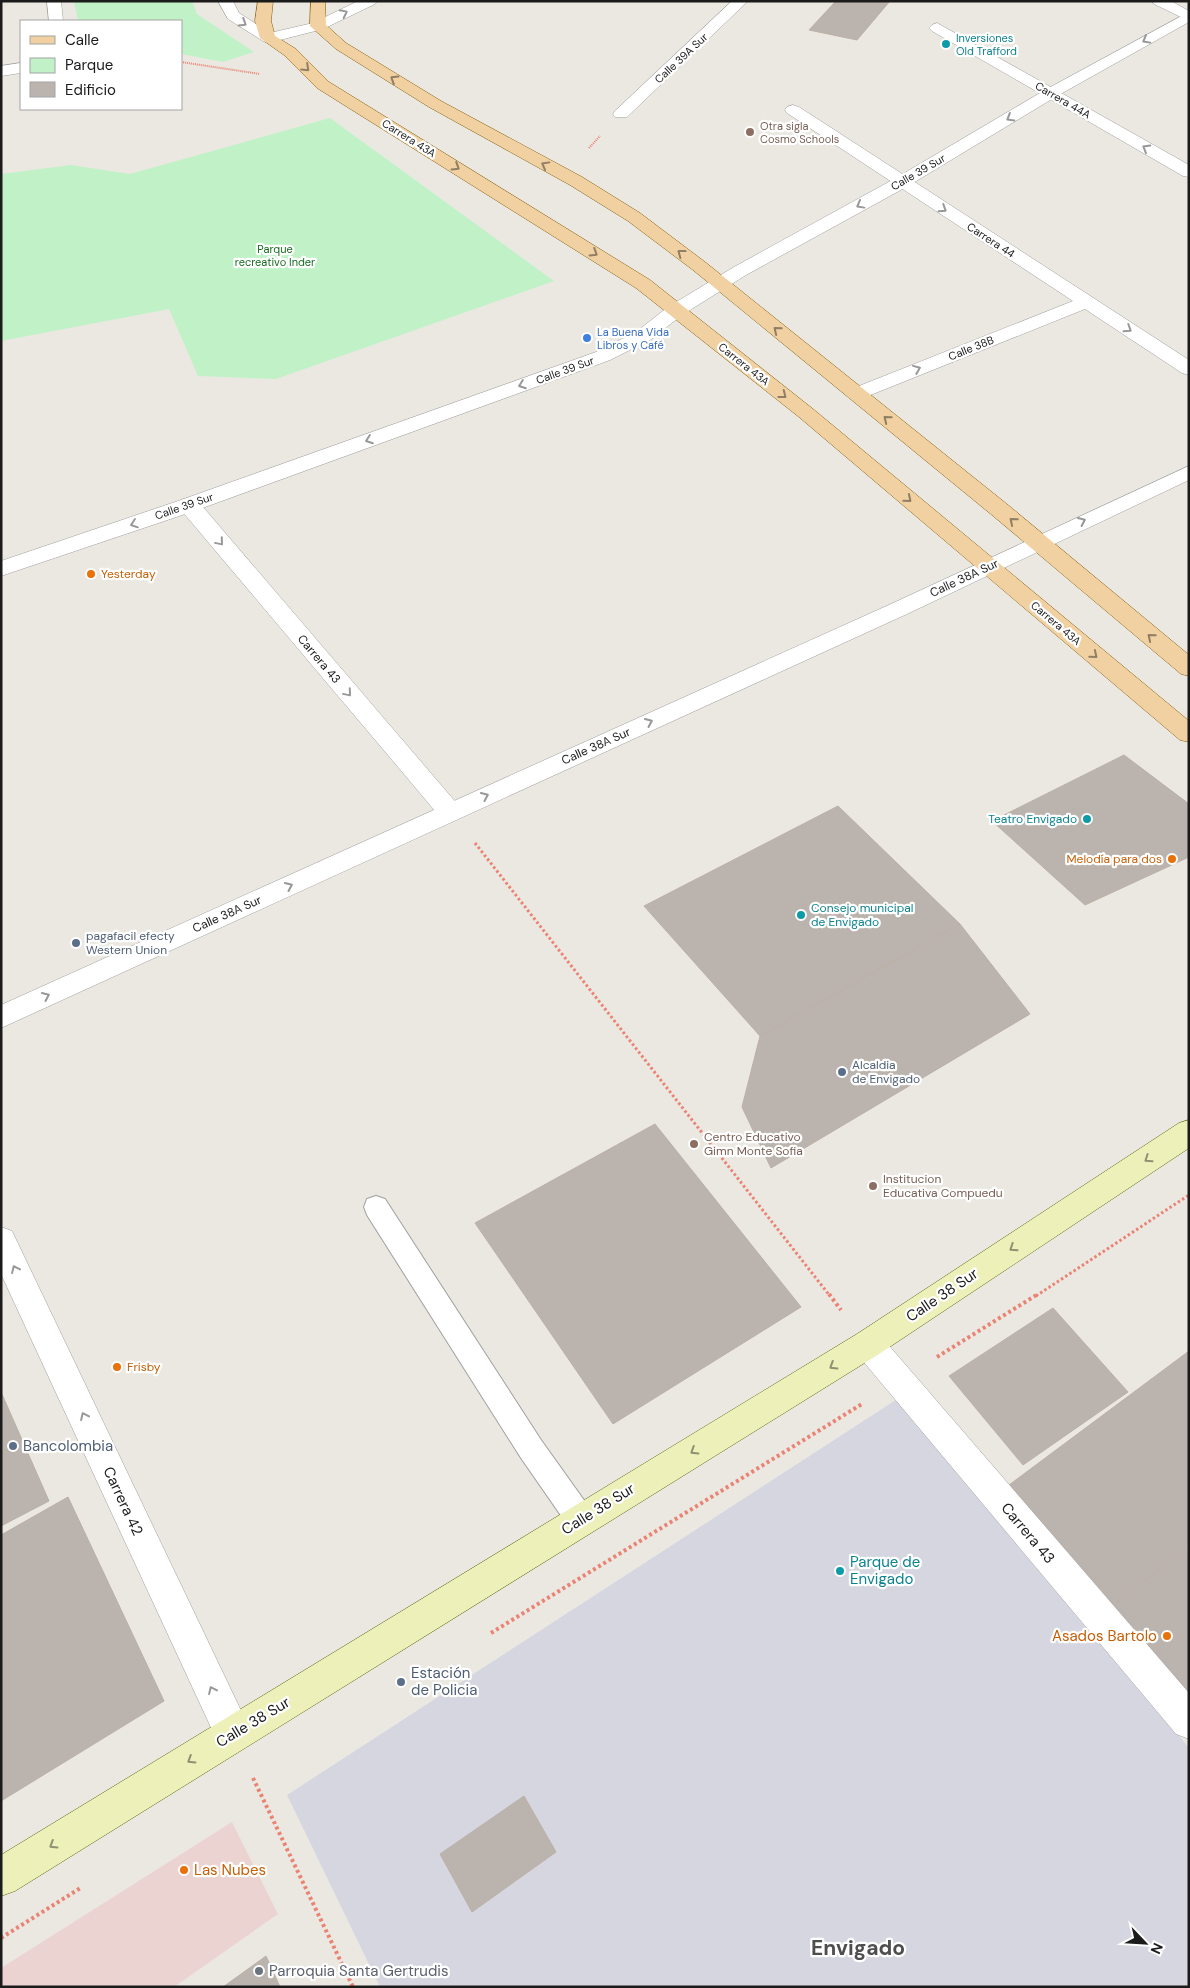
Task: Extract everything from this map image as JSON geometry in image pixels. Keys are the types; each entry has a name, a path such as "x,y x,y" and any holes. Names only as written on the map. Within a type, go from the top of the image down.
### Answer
{"main road":[{"path":"266,1 263,21 268,38"},
{"path":"318,1 318,26 341,46 435,104 576,181 634,217 856,394 1189,668"},
{"name":"Carrera 43A","path":"268,38 290,52 324,84 643,284 806,413 1189,734"},
{"name":"Calle 38 Sur","path":"1,1876 868,1344 1189,1132"}],"street":[{"path":"54,1 56,20"},
{"name":"Carrera 43A","path":"225,1 233,16 268,38"},
{"path":"268,38 318,26 370,1"},
{"name":"Calle 39A Sur","path":"621,114 741,1"},
{"path":"1159,1 1188,17"},
{"name":"Calle 39 Sur","path":"1,569 189,505 603,356 643,336 675,311 719,284 902,182 1051,93 1188,17"},
{"name":"Carrera 44A","path":"937,28 1189,172"},
{"path":"1,71 20,68"},
{"name":"Carrera 44","path":"793,110 1189,369"},
{"name":"Calle 38B","path":"856,394 1087,302"},
{"name":"Calle 38A Sur","path":"1,1016 990,567 1038,542 1189,472"},
{"name":"Carrera 43","path":"189,505 450,812"},
{"name":"Carrera 42","path":"1,1240 233,1734"},
{"name":"Carrera 43","path":"868,1344 1189,1721"}],"lane":[{"path":"376,1207 531,1449 581,1520"}],"path":[{"path":"182,62 260,74"},
{"path":"584,153 621,114"},
{"path":"450,812 868,1344"},
{"path":"252,1777 353,1987"}],"shaded area":[{"name":"Parque de Envigado","path":"905,1394 1189,1748 1189,1987 380,1987 287,1795"},
{"path":"232,1822 278,1914 174,1987 1,1987 1,1968"}],"green space":[{"path":"74,1 192,1 197,14 254,52 223,62 182,54 182,20 78,20"},
{"name":"Parque recreativo Inder","path":"330,118 554,281 276,379 198,376 169,309 1,341 1,174 71,165 130,174"}],"building":[{"path":"836,1 890,1 857,40 809,30"},
{"path":"1124,755 1189,804 1189,857 1085,905 992,821"},
{"name":"Consejo municipal de Envigado","path":"838,806 960,924 760,1036 644,906"},
{"name":"Alcaldia de Envigado","path":"960,924 1030,1014 771,1168 742,1107 760,1036"},
{"path":"655,1124 801,1307 613,1424 475,1223"},
{"path":"1053,1308 1128,1392 1023,1465 949,1376"},
{"path":"1189,1351 1189,1545 1109,1609 1005,1488"},
{"name":"Bancolombia","path":"1,1392 49,1501 1,1526"},
{"path":"68,1497 164,1701 1,1801 1,1535"},
{"path":"1189,1545 1189,1704 1109,1609"},
{"path":"524,1796 556,1852 472,1912 440,1854"},
{"name":"Parroquia Santa Gertrudis","path":"266,1956 280,1987 223,1987"}],"place":[{"name":"Inversiones Old Trafford","path":"946,44"},
{"name":"Otra sigla Cosmo Schools","path":"750,132"},
{"name":"La Buena Vida Libros y Café","path":"587,338"},
{"name":"Yesterday","path":"91,574"},
{"name":"Teatro Envigado","path":"1087,819"},
{"name":"Melodía para dos","path":"1172,859"},
{"name":"Consejo municipal de Envigado","path":"801,915"},
{"name":"pagafacil efecty Western Union","path":"76,943"},
{"name":"Alcaldia de Envigado","path":"842,1072"},
{"name":"Centro Educativo Gimn Monte Sofia","path":"694,1144"},
{"name":"Institucion Educativa Compuedu","path":"873,1186"},
{"name":"Frisby","path":"117,1367"},
{"name":"Bancolombia","path":"13,1446"},
{"name":"Parque de Envigado","path":"840,1571"},
{"name":"Asados Bartolo","path":"1167,1636"},
{"name":"Estación de Policia","path":"401,1682"},
{"name":"Las Nubes","path":"184,1870"},
{"name":"Parroquia Santa Gertrudis","path":"259,1971"}],"district":[{"name":"Envigado","path":"858,1948"}]}
